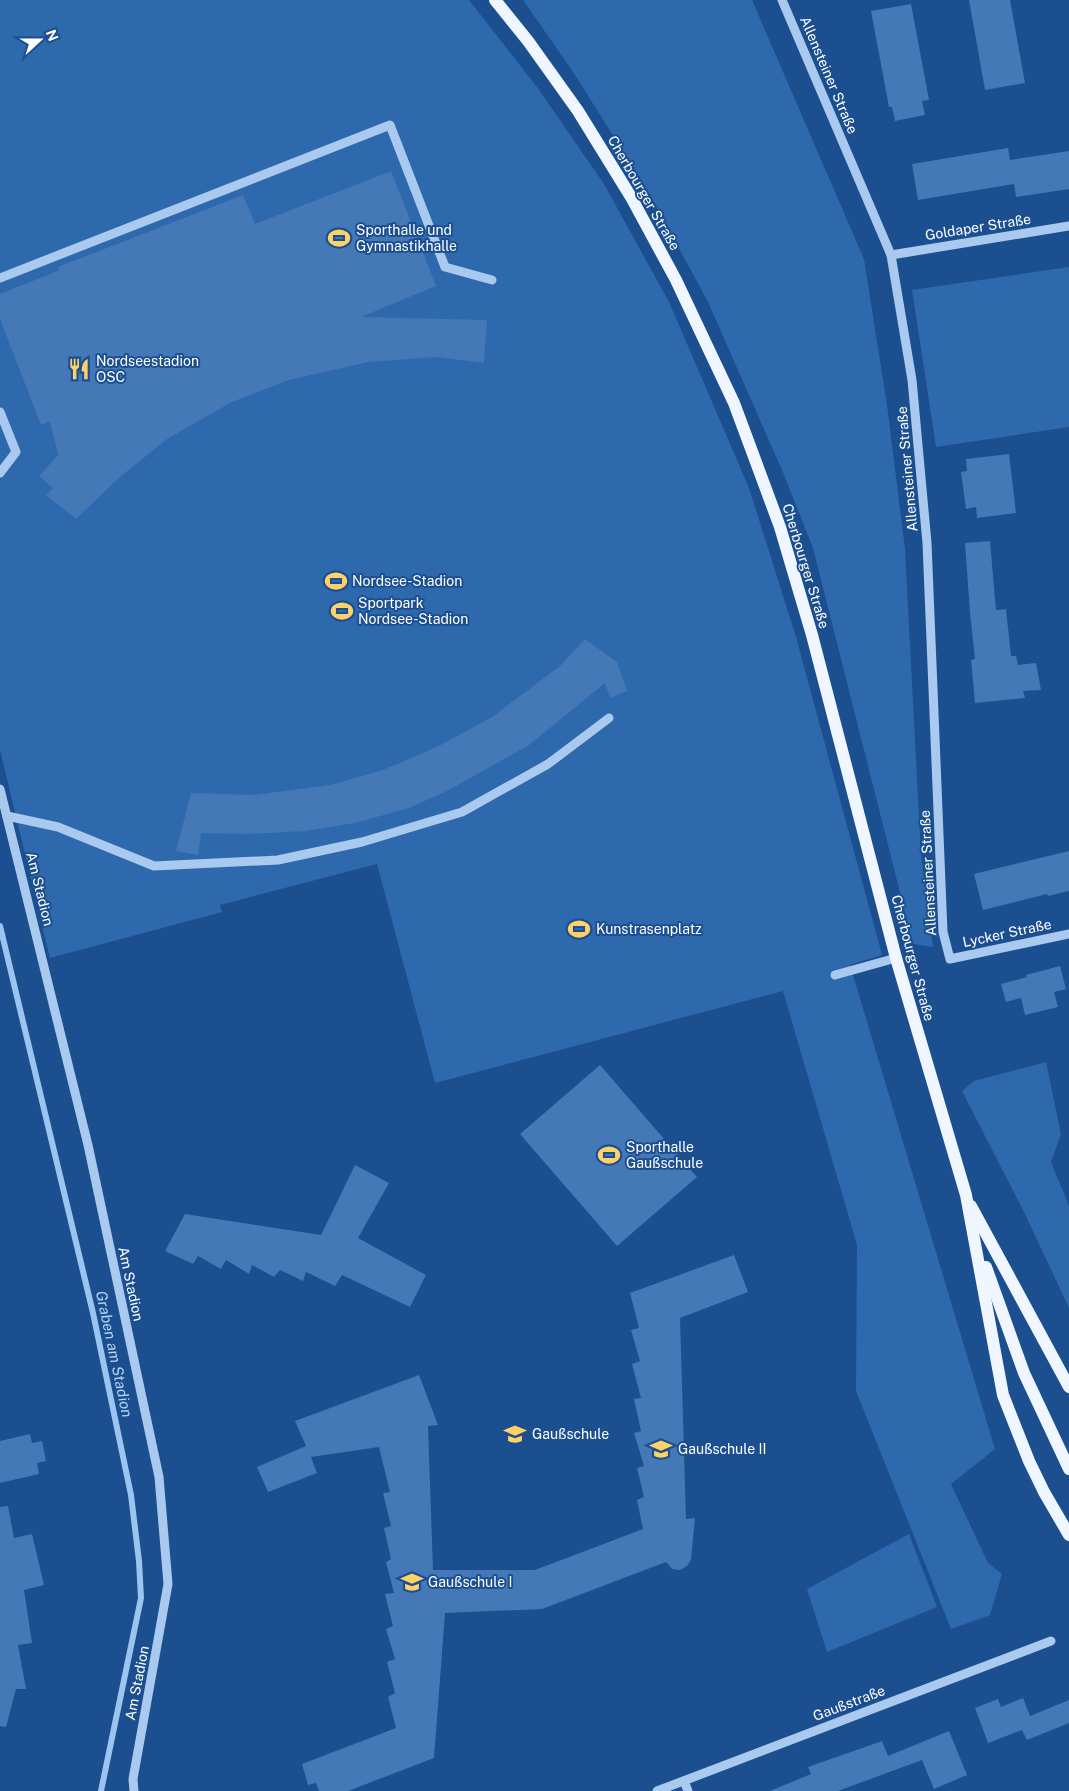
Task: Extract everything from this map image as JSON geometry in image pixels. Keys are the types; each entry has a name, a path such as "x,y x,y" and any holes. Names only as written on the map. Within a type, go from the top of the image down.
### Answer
{"main road":[{"name":"Cherbourger Straße","path":"495,0 528,41 578,112 626,189 676,280 734,403 780,527 812,635 896,958 966,1195 1003,1395 1028,1461 1069,1535"},
{"name":"Cherbourger Straße","path":"966,1195 1069,1387"},
{"path":"966,1195 985,1266 1024,1374 1069,1468"}],"street":[{"name":"Allensteiner Straße","path":"782,0 891,255 912,380 927,543 943,932 950,959"},
{"path":"0,278 390,125 445,267 492,280"},
{"name":"Goldaper Straße","path":"891,255 1069,226"},
{"path":"0,412 16,452 0,473"},
{"path":"7,816 58,827 154,866 278,860 362,842 462,812 548,764 609,718"},
{"name":"Am Stadion","path":"0,789 85,1136 159,1477 168,1584 133,1779 134,1791"},
{"name":"Lycker Straße","path":"950,959 1069,934"},
{"path":"835,975 896,958"},
{"name":"Gaußstraße","path":"657,1791 1051,1641"},
{"path":"684,1781 688,1791"}],"shaded area":[{"name":"Sportpark Nordsee-Stadion","path":"0,0 469,0 537,87 604,184 669,302 749,488 796,637 882,955 850,965 995,1449 951,1484 988,1563 1002,1574 990,1615 951,1629 856,1391 857,1245 783,991 435,1083 377,864 220,905 222,912 50,958 0,750"},
{"path":"523,0 752,0 864,259 887,405 905,549 921,855 933,947 913,944 813,548 782,470 708,302 648,191 573,72"},
{"path":"1069,267 1069,427 936,447 912,290"},
{"path":"1046,1062 1061,1134 1051,1162 1069,1206 1069,1308 1024,1212 962,1091 974,1081"},
{"path":"909,1534 937,1607 827,1652 807,1589"}],"building":[{"path":"969,0 1010,0 1025,83 985,90"},
{"path":"911,4 929,100 922,101 925,115 895,121 892,107 889,107 871,11"},
{"path":"1008,148 1010,160 1069,151 1069,189 1016,197 1014,184 918,200 912,164"},
{"path":"391,171 436,286 361,317 487,320 484,363 437,357 368,362 289,380 232,402 167,439 120,477 76,519 46,495 53,488 39,476 58,455 50,422 41,425 0,319 0,294 60,270 58,267 243,195 255,224"},
{"path":"1009,454 1016,513 977,518 976,507 966,509 961,472 967,471 966,459"},
{"path":"990,541 996,610 1006,609 1011,656 1016,656 1018,665 1036,663 1041,690 1023,691 1025,698 975,703 971,660 975,659 965,543"},
{"path":"585,639 617,662 627,691 610,698 605,683 529,745 449,790 409,808 355,823 305,831 247,834 201,833 198,855 176,851 191,793 254,795 330,785 383,770 437,747 492,717 560,666"},
{"path":"1069,851 1069,891 1048,896 1047,894 983,910 974,874"},
{"path":"1060,966 1066,989 1054,992 1058,1007 1025,1015 1021,998 1006,1002 1001,984"},
{"name":"Sporthalle Gaußschule","path":"600,1065 697,1177 617,1246 520,1134"},
{"path":"355,1165 389,1183 358,1238 426,1275 410,1307 342,1275 335,1286 306,1272 303,1281 280,1270 274,1277 252,1265 249,1274 226,1260 221,1269 198,1256 193,1264 165,1251 185,1214 321,1235"},
{"path":"734,1255 748,1292 680,1318 686,1519 695,1518 691,1560 687,1566 680,1570 672,1569 666,1562 542,1609 445,1613 434,1758 348,1791 319,1791 316,1783 308,1785 302,1764 396,1728 388,1697 395,1693 387,1662 395,1659 386,1629 393,1626 385,1594 394,1593 386,1562 391,1559 384,1528 391,1526 383,1493 390,1492 379,1447 311,1457 317,1473 268,1492 257,1467 306,1446 295,1421 419,1375 438,1425 428,1426 433,1570 535,1570 643,1529 637,1500 644,1497 637,1468 644,1466 634,1433 641,1431 634,1399 641,1398 632,1364 640,1361 631,1330 639,1328 630,1293"},
{"path":"30,1434 32,1443 42,1441 46,1461 37,1463 39,1474 0,1483 0,1441"},
{"path":"8,1506 14,1538 32,1534 44,1585 24,1590 32,1643 18,1645 26,1689 16,1689 6,1727 0,1726 0,1507"},
{"path":"1023,1698 1030,1716 1069,1700 1069,1723 1027,1740 1022,1730 988,1743 975,1708 998,1699 1001,1707"},
{"path":"949,1731 967,1775 934,1789 922,1760 838,1791 770,1791 811,1774 808,1767 882,1741 888,1756"}],"waterway":[{"name":"Graben am Stadion","path":"0,926 93,1313 131,1495 139,1561 141,1598 101,1791"}],"place":[{"name":"Sporthalle und Gymnastikhalle","path":"339,238"},
{"name":"Nordseestadion OSC","path":"79,369"},
{"name":"Nordsee-Stadion","path":"336,581"},
{"name":"Sportpark Nordsee-Stadion","path":"342,611"},
{"name":"Kunstrasenplatz","path":"579,929"},
{"name":"Sporthalle Gaußschule","path":"609,1155"},
{"name":"Gaußschule","path":"515,1434"},
{"name":"Gaußschule II","path":"661,1449"},
{"name":"Gaußschule I","path":"412,1582"}]}
